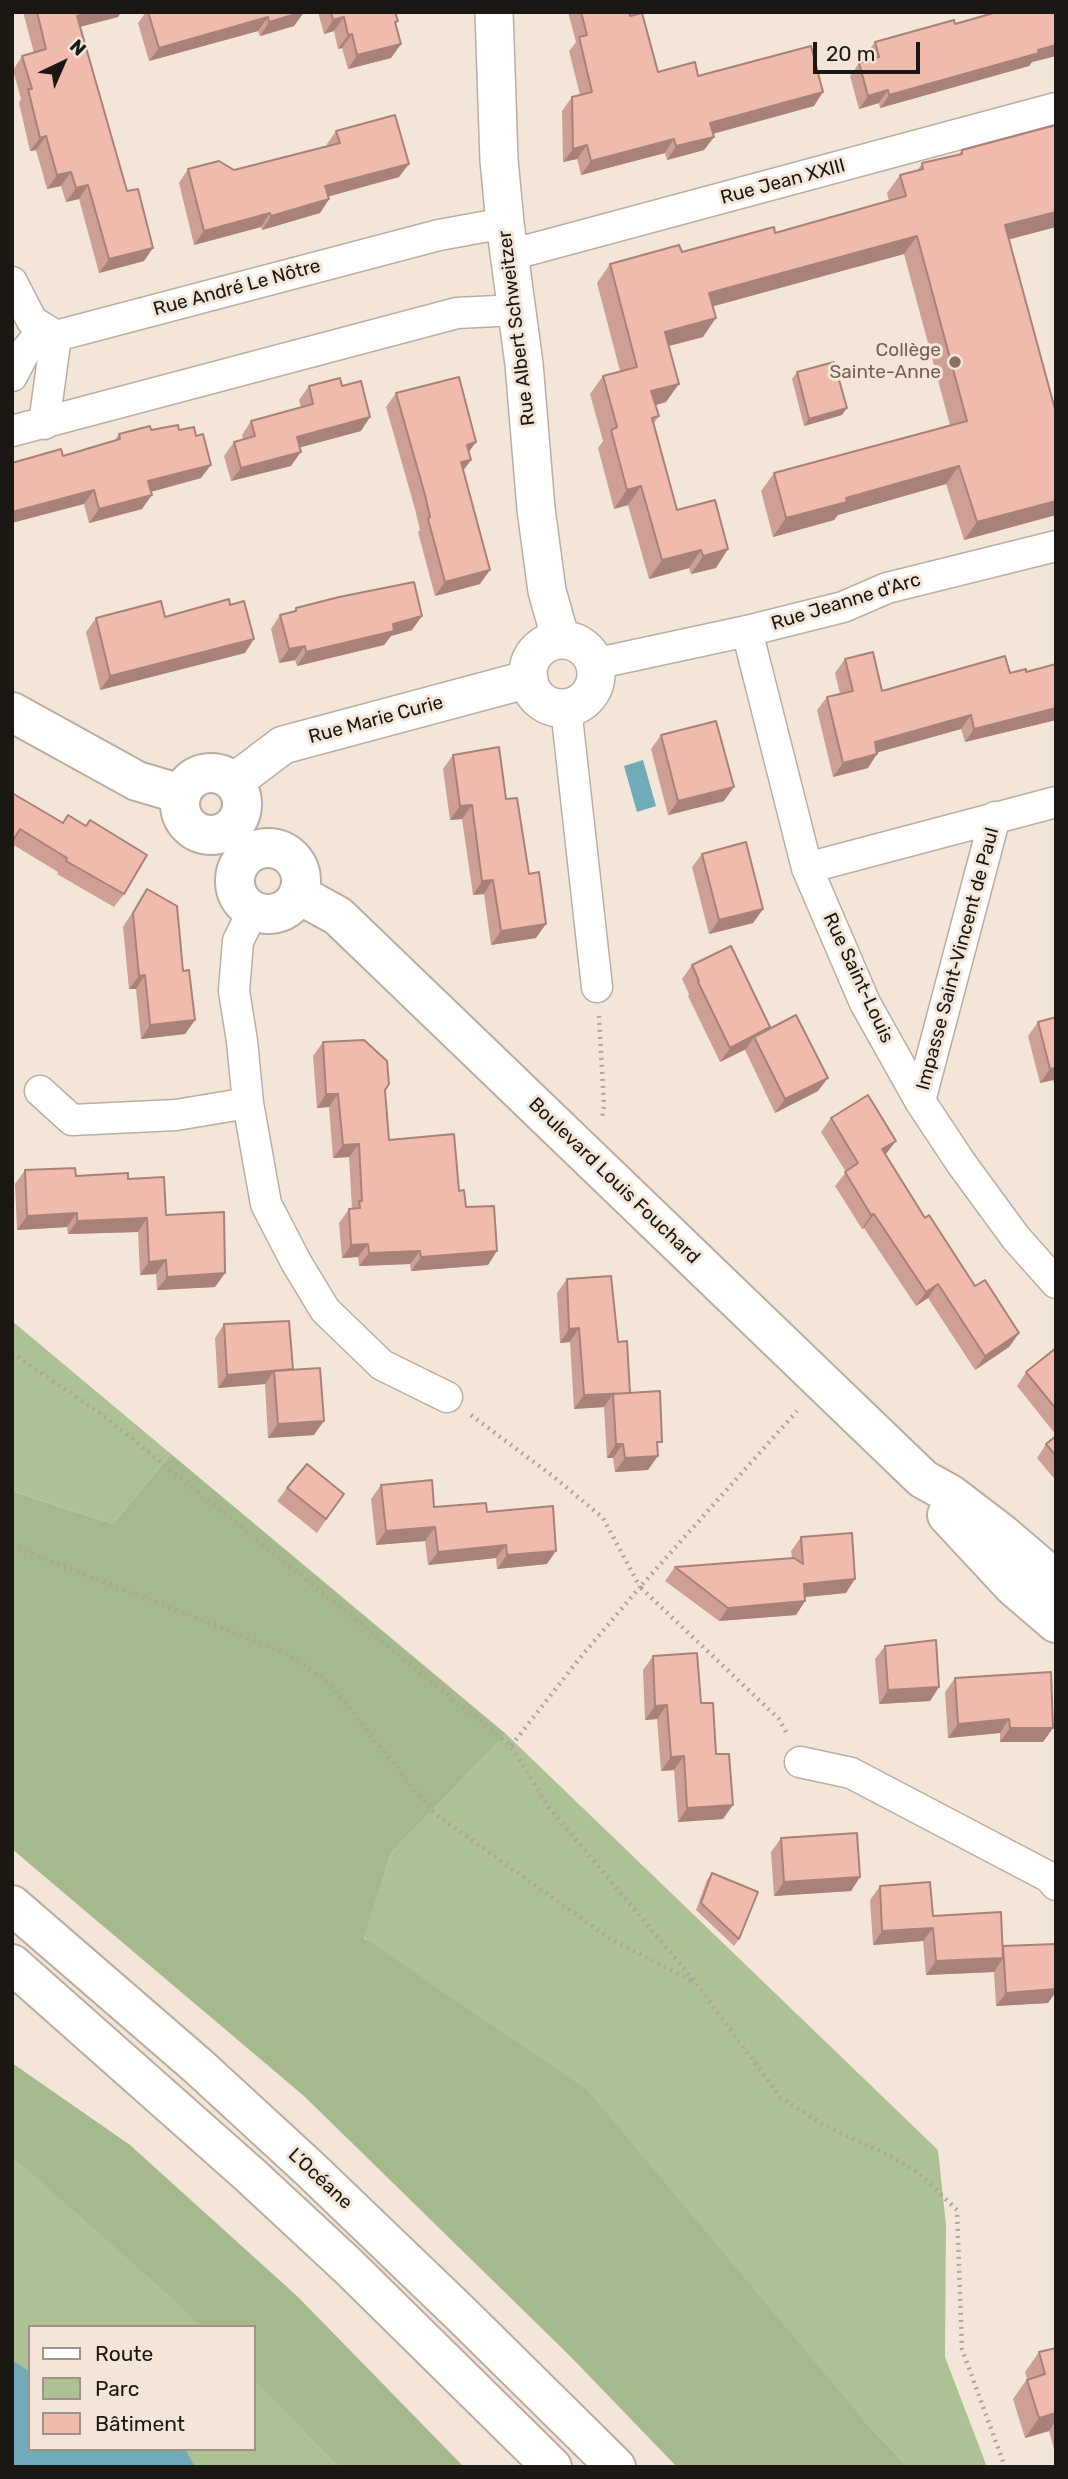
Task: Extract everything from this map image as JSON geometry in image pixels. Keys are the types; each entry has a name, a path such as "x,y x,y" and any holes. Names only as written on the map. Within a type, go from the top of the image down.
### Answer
{"main road":[{"path":"12,712 137,782 181,794"},
{"path":"235,874 217,859 204,834 187,824 182,815 181,794 194,777 215,772 238,794 262,825 274,848 291,857 297,865 300,874 298,894 292,903 274,913 263,914 244,904 238,895 235,874 245,856 254,851 274,848"},
{"name":"Rue Marie Curie","path":"204,834 215,835 234,825 240,816 238,794"},
{"name":"Boulevard Louis Fouchard","path":"298,894 338,916 923,1479 950,1494 1056,1580"},
{"name":"Boulevard Louis Fouchard","path":"923,1479 937,1504 1013,1586 1056,1623"},
{"name":"L’Océane","path":"12,1905 198,2066 310,2169 616,2467"},
{"path":"12,1964 279,2202 435,2350 552,2467"}],"street":[{"name":"Rue Albert Schweitzer","path":"494,12 499,160 536,509 547,591 561,640"},
{"name":"Rue Jean XXIII","path":"508,239 1056,108"},
{"name":"Rue André Le Nôtre","path":"50,332 439,235 508,239"},
{"path":"12,282 32,321 50,332"},
{"path":"12,431 457,313 517,310"},
{"path":"44,424 50,332"},
{"path":"12,376 24,353 50,332"},
{"name":"Rue Jeanne d'Arc","path":"594,664 843,607 887,588 1056,547"},
{"name":"Rue Saint-Louis","path":"747,631 807,868 865,1003 920,1101 961,1163 1016,1238 1056,1283"},
{"path":"561,640 581,647 589,654 594,664 596,674 590,693 575,705 566,708 555,708 538,698 529,679 529,669 536,652 561,640"},
{"name":"Rue Marie Curie","path":"238,794 283,745 529,679"},
{"path":"566,708 597,988"},
{"name":"Impasse Saint-Vincent de Paul","path":"807,868 1056,802"},
{"name":"Impasse Saint-Vincent de Paul","path":"920,1101 995,817"},
{"path":"253,911 238,941 234,991 248,1103 266,1204 325,1310 382,1365 447,1397"},
{"path":"40,1091 72,1120 176,1115 248,1103"},
{"path":"800,1762 851,1773 1049,1877 1056,1885"}],"path":[{"path":"595,1163 604,1105 597,988"},
{"path":"12,1353 104,1416 511,1746 547,1805 696,1983 780,2097 820,2123 890,2156 919,2173 957,2210 962,2350 1005,2467"},
{"path":"447,1397 554,1477 603,1518 640,1587 779,1719 800,1762"},
{"path":"511,1746 640,1587 800,1407"},
{"path":"12,1546 288,1654 326,1680 435,1814 610,1938 696,1983"}],"green space":[{"path":"12,1321 171,1454 113,1524 12,1491"},
{"path":"171,1454 506,1734 391,1853 364,1938 587,2090 865,2422 908,2467 677,2467 570,2356 304,2096 12,1849 12,1491 113,1524"},
{"path":"506,1734 938,2150 946,2225 945,2357 987,2467 908,2467 865,2422 364,1937 391,1853"},
{"path":"12,2063 130,2145 297,2296 464,2467 340,2467 256,2382 256,2325 199,2325 12,2156"},
{"path":"12,2089 415,2467 12,2467"}],"water":[{"path":"643,760 656,806 637,812 624,766"},
{"path":"15,2362 28,2371 28,2451 186,2451 195,2467 15,2467 12,2456 12,2363"}],"building":[{"path":"37,12 92,12 77,16 127,191 138,189 153,248 109,259 88,185 76,188 71,172 57,175 46,136 40,138 28,89 32,89 22,56 46,49"},
{"path":"148,12 303,12 269,22 268,17 159,48"},
{"path":"331,12 395,12 401,44 357,55 344,17 333,20"},
{"path":"581,12 629,12 630,16 642,13 658,72 695,62 698,76 811,46 823,92 710,123 714,137 676,146 674,139 591,161 587,145 573,149 572,97 592,92 579,37 587,35"},
{"path":"997,12 1056,12 1056,45 1038,50 1039,53 889,95 888,90 868,96 859,63 879,57 875,42 954,20 955,24"},
{"path":"395,115 409,164 325,186 329,199 204,231 188,169 219,161 234,170 340,143 336,131"},
{"path":"1056,125 1056,212 1005,225 1056,413 1056,501 977,522 959,466 846,498 847,502 786,518 774,473 967,421 917,236 709,293 716,318 665,332 679,384 651,391 659,416 652,418 677,510 715,500 728,549 703,556 701,550 662,560 641,486 627,490 611,430 617,427 603,376 637,367 610,264 679,245 682,252 774,227 775,233 906,196 900,175 923,169 922,163 962,154 962,150"},
{"path":"834,362 847,408 809,419 797,372"},
{"path":"459,377 476,442 467,445 471,460 461,462 490,570 445,582 428,519 430,517 425,495 396,393"},
{"path":"340,378 342,386 361,381 370,417 297,437 301,452 241,468 234,442 255,436 251,421 313,404 309,386"},
{"path":"178,425 179,430 194,427 196,436 203,434 211,465 148,481 152,495 99,509 94,490 12,512 12,463 61,449 63,456 120,439 119,434 150,426 151,430"},
{"path":"414,582 422,616 393,624 394,631 306,652 305,646 289,649 280,615 339,597"},
{"path":"229,599 230,605 244,601 254,639 110,676 96,618 161,601 165,617"},
{"path":"873,652 882,691 1005,656 1010,673 1056,664 1056,708 974,729 971,715 875,742 877,754 843,763 827,697 853,691 845,659"},
{"path":"716,721 734,787 678,801 661,735"},
{"path":"499,747 506,799 517,798 529,874 539,872 546,924 501,931 493,880 482,881 472,805 460,806 453,755"},
{"path":"12,793 63,823 68,815 86,826 90,820 147,855 124,894 66,861 67,858 20,829 12,842"},
{"path":"746,842 763,909 719,920 702,854"},
{"path":"147,889 177,906 183,971 189,970 195,1020 150,1025 145,975 139,976 133,913"},
{"path":"731,946 770,1027 730,1048 692,965"},
{"path":"796,1015 828,1078 785,1099 754,1037"},
{"path":"1056,1017 1056,1068 1050,1069 1038,1022"},
{"path":"364,1040 387,1061 389,1084 385,1090 389,1140 454,1134 459,1191 464,1190 466,1207 494,1206 497,1251 421,1257 420,1251 369,1253 368,1244 351,1245 349,1209 360,1208 359,1201 362,1201 359,1144 343,1145 338,1094 326,1094 323,1042"},
{"path":"868,1095 896,1141 882,1149 925,1218 929,1215 975,1286 985,1280 1019,1333 985,1356 938,1284 926,1292 874,1214 871,1215 845,1172 858,1163 831,1118"},
{"path":"75,1168 76,1176 128,1173 128,1179 164,1177 166,1215 224,1212 225,1273 167,1277 166,1260 149,1262 147,1218 77,1221 77,1213 27,1216 25,1170"},
{"path":"611,1276 618,1342 627,1341 630,1393 584,1395 579,1328 569,1329 567,1279"},
{"path":"289,1321 293,1369 227,1375 224,1324"},
{"path":"1056,1348 1056,1409 1026,1372"},
{"path":"320,1368 324,1421 278,1424 274,1371"},
{"path":"660,1391 662,1442 657,1442 658,1456 625,1458 623,1444 616,1444 613,1394"},
{"path":"1056,1436 1056,1456 1046,1444"},
{"path":"307,1464 344,1494 326,1519 287,1488"},
{"path":"432,1480 434,1507 486,1503 487,1512 553,1506 556,1551 507,1555 506,1545 438,1552 435,1527 386,1531 381,1485"},
{"path":"852,1533 855,1579 804,1584 805,1601 728,1608 675,1567 794,1558 803,1564 801,1537"},
{"path":"936,1640 939,1687 888,1690 885,1646"},
{"path":"697,1653 701,1703 713,1703 716,1754 729,1754 733,1805 687,1808 684,1756 671,1757 667,1705 655,1706 653,1656"},
{"path":"1051,1672 1053,1728 1010,1728 1009,1719 958,1724 955,1678"},
{"path":"857,1833 860,1877 784,1882 781,1838"},
{"path":"712,1873 758,1892 739,1939 701,1903"},
{"path":"930,1882 933,1916 1001,1912 1003,1958 936,1961 933,1928 882,1931 880,1886"},
{"path":"1055,1944 1056,1989 1006,1993 1003,1946"},
{"path":"1056,2348 1056,2413 1039,2418 1027,2380 1045,2374 1039,2352"}],"place":[{"name":"Collège Sainte-Anne","path":"955,362"}]}
